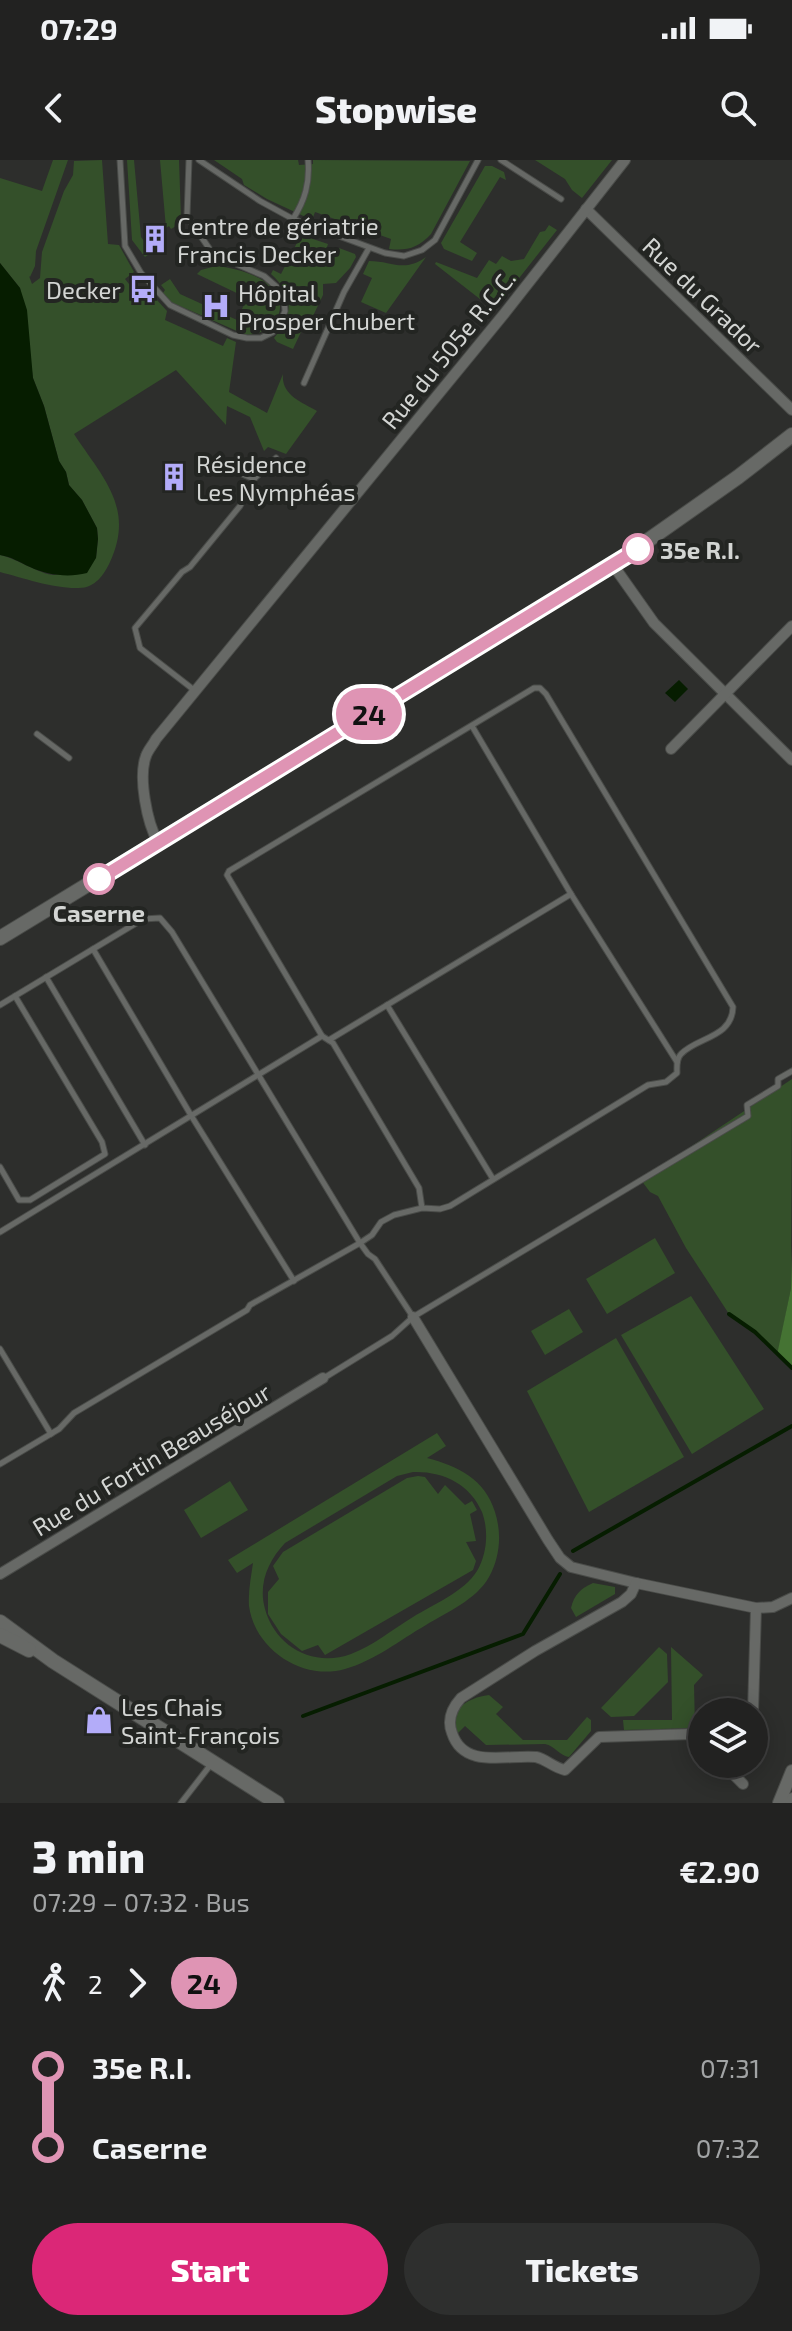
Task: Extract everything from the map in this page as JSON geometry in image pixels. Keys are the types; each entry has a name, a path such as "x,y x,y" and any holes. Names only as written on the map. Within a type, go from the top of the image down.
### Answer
{"main road":[{"path":"0,938 613,565 792,435"},
{"path":"0,1622 45,1655 277,1803"},
{"path":"0,1635 45,1655"}],"street":[{"name":"Rue du 505e R.C.C.","path":"158,842 150,829 144,782 145,758 156,739 625,160"},
{"name":"Rue du Grador","path":"586,209 792,410"},
{"path":"613,565 654,623 792,760"},
{"path":"671,749 792,626"},
{"path":"413,1317 560,1558 571,1567 756,1608 773,1607 792,1598"},
{"name":"Rue du Fortin Beauséjour","path":"0,1574 323,1378"},
{"path":"636,1583 631,1594 622,1602 535,1651 461,1698 450,1718 452,1735 457,1744 474,1756 538,1757 565,1770 599,1737 688,1734"},
{"path":"753,1698 756,1608"},
{"path":"779,1803 792,1771"},
{"path":"737,1778 743,1784"},
{"path":"779,1803 792,1798"}],"lane":[{"path":"120,160 125,246 141,273 170,305 233,335 261,338 273,332 280,323 285,311 284,299 279,289 264,276 213,254 187,216 189,160"},
{"path":"199,160 293,219 369,248 404,256 422,250 435,240 478,160"},
{"path":"293,219 304,201 310,178 308,160"},
{"path":"501,160 561,199"},
{"path":"304,383 344,292 369,248"},
{"path":"194,690 140,648 135,628 240,506 254,479 276,458"},
{"path":"221,465 254,479"},
{"path":"0,1464 51,1434 74,1413 360,1243 372,1235 381,1222 394,1215 422,1208 450,1206 648,1085 666,1082 677,1073 680,1054 727,1025 733,1007 543,689 534,688 227,875 322,1036 333,1043 419,1188 422,1208"},
{"path":"472,726 571,894 677,1062"},
{"path":"37,734 69,758"},
{"path":"329,1040 571,894"},
{"path":"0,1005 143,919 160,918 172,932 360,1243 375,1259 413,1317"},
{"path":"93,949 294,1281"},
{"path":"46,977 146,1145"},
{"path":"0,1167 19,1200 30,1200 105,1154 106,1150 15,996"},
{"path":"387,1005 493,1179"},
{"path":"0,1232 322,1036"},
{"path":"323,1378 392,1336 413,1317 748,1116 747,1105 778,1086 778,1079 792,1071"},
{"path":"0,1349 51,1434"},
{"path":"181,1803 213,1763"}],"shaded area":[{"path":"53,160 68,160 36,251 35,266 29,276 32,284 40,278 42,252 73,175 74,161 102,160 108,244 119,245 134,272 125,279 137,294 146,288 167,311 165,320 223,346 227,338 236,342 229,392 267,413 283,374 289,393 317,411 286,454 268,447 264,451 250,417 227,406 226,425 176,370 74,434 112,494 119,525 117,543 105,572 94,583 79,588 50,585 0,572 0,555 54,575 96,558 97,528 82,500 69,485 33,378 20,288 0,263 0,178 42,191"},
{"path":"127,160 134,160 141,237 152,252 145,257 132,240"},
{"path":"160,160 179,160 181,219 171,229 169,226 166,228"},
{"path":"214,160 298,160 299,165 313,164 313,160 470,161 431,234 417,245 395,250 389,249 391,239 315,212 312,220 267,199"},
{"path":"535,160 612,160 582,198 565,179"},
{"path":"485,166 504,172 506,180 500,177 460,242 477,253 472,261 444,249 441,243"},
{"path":"549,225 557,230 494,310 435,264 477,278 489,260 496,264 502,256 511,261 524,259 540,232"},
{"path":"301,235 328,244 325,253 335,257 339,248 356,257 336,283 323,284 323,295 313,316 309,315 293,349 274,338 285,321 289,305 284,289 271,274 273,270 281,274"},
{"path":"426,257 386,313 361,302 372,278 363,274 369,261 404,265"},
{"path":"0,263 20,288 27,310 33,378 59,461 69,485 82,500 97,528 96,558 87,573 50,574 0,555"},
{"path":"216,266 240,271 270,285 279,299 280,307 269,327 246,335 171,302 163,293 165,290 161,285 170,279 180,294 237,320 247,298 197,274"},
{"path":"679,680 688,689 675,702 665,693"},
{"path":"792,1079 791,1288 778,1354 755,1332 729,1314 686,1248 658,1196 650,1192 641,1180"},
{"path":"655,1238 675,1273 607,1314 586,1279"},
{"path":"691,1296 764,1409 692,1454 621,1335"},
{"path":"569,1309 583,1332 545,1355 531,1331"},
{"path":"616,1338 684,1457 589,1512 527,1391"},
{"path":"437,1433 446,1446 427,1458 460,1470 477,1483 490,1501 499,1529 496,1562 477,1592 377,1656 329,1672 298,1666 271,1648 253,1622 249,1606 253,1563 237,1573 228,1560","holes":["424,1472 454,1481 477,1502 486,1527 485,1550 477,1571 448,1597 359,1651 337,1658 323,1658 310,1656 287,1643 270,1622 263,1600 266,1573 279,1550 285,1543 397,1476"]},
{"path":"425,1477 438,1494 445,1485 465,1505 472,1501 477,1510 470,1514 476,1541 466,1542 476,1561 473,1570 325,1655 318,1645 302,1651 281,1634 268,1614 268,1592 279,1579 273,1566 283,1552 407,1478"},
{"path":"230,1481 248,1510 201,1538 184,1510"},
{"path":"593,1583 615,1587 615,1594 576,1617 571,1608 574,1599"},
{"path":"659,1647 667,1654 668,1682 634,1716 611,1717 601,1708"},
{"path":"671,1647 703,1675 694,1685 694,1698 688,1698 688,1728 624,1730 623,1720 672,1720"},
{"path":"489,1695 503,1707 496,1714 523,1740 567,1740 587,1717 591,1720 591,1731 569,1757 545,1744 486,1745 465,1726 457,1734 454,1726 456,1712 467,1702"}],"green space":[{"path":"792,1245 792,1368 777,1355 791,1288"}],"waterway":[{"path":"729,1314 755,1332 792,1368"},
{"path":"573,1551 792,1426"},
{"path":"303,1716 523,1634 560,1574"}],"bus line":[{"name":"24","path":"99,879 638,549"}],"place":[{"name":"Centre de gériatrie Francis Decker","path":"155,239"},
{"name":"Decker","path":"143,289"},
{"name":"Hôpital Prosper Chubert","path":"216,306"},
{"name":"Résidence Les Nymphéas","path":"174,477"},
{"name":"35e R.I.","path":"638,549"},
{"name":"Caserne","path":"99,879"},
{"name":"Les Chais Saint-François","path":"99,1720"}]}
